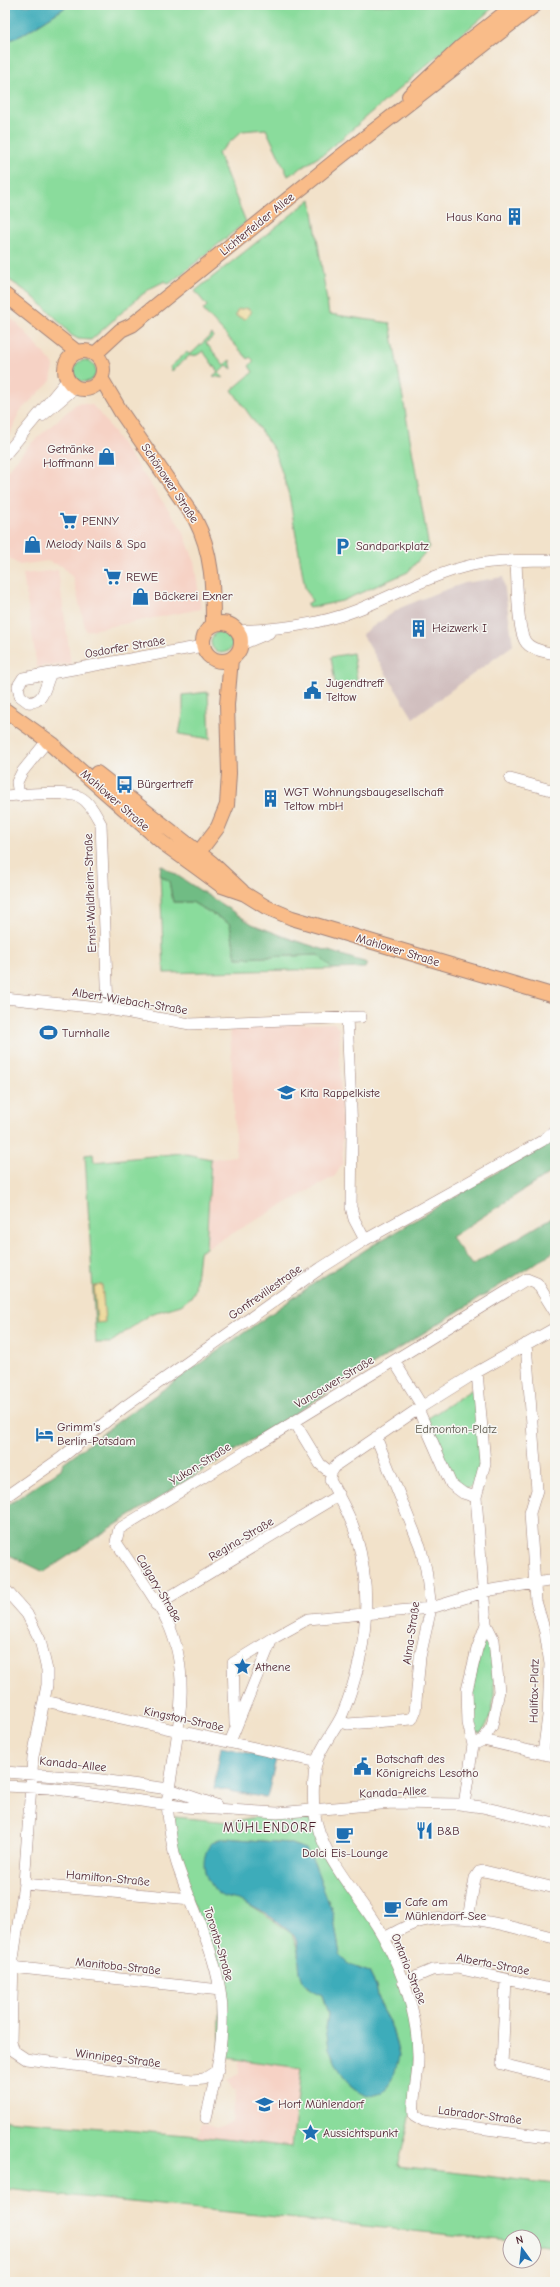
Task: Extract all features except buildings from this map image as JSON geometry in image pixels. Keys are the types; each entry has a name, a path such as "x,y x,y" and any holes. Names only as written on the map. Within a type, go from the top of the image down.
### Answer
{"main road":[{"name":"Lichterfelder Allee","path":"383,124 422,83 460,47 514,5"},
{"name":"Lichterfelder Allee","path":"98,357 128,336 132,325 383,124 536,5"},
{"path":"5,295 35,320 72,357"},
{"path":"83,351 98,357 103,370 101,378 90,388 72,383 66,373 72,357 83,351"},
{"name":"Schönower Straße","path":"101,378 121,412 195,519 208,550 212,583 229,631"},
{"name":"Schönower Straße","path":"90,388 121,412"},
{"path":"229,631 239,651 224,660 208,655 204,646 205,634 229,631"},
{"path":"194,858 218,827 227,805 229,773 224,660"},
{"name":"Mahlower Straße","path":"5,710 47,741 96,772 194,858 266,907 292,918 555,996"}],"street":[{"path":"5,456 44,406 72,383"},
{"path":"229,631 281,628 315,622 358,610 416,583 465,567 516,561 555,560"},
{"path":"516,561 521,626 525,641 531,647 555,654"},
{"name":"Osdorfer Straße","path":"52,673 204,646"},
{"path":"19,796 17,782 22,772 47,741"},
{"path":"510,779 555,791"},
{"name":"Ernst-Waldheim-Straße","path":"5,796 52,794 80,797 94,810 100,824 108,1009"},
{"name":"Albert-Wiebach-Straße","path":"5,998 108,1009 190,1024 361,1016"},
{"path":"347,1017 352,1131 351,1207 354,1219 365,1240"},
{"name":"Gonfrevillestraße","path":"5,1497 61,1458 123,1408 321,1268 365,1240 542,1140 555,1130"},
{"name":"Vancouver-Straße","path":"331,1473 320,1464 294,1421 527,1279 537,1282 555,1312"},
{"path":"314,1811 317,1762 339,1721 352,1690 362,1657 367,1614 365,1581 356,1534 339,1495 330,1480 331,1473 336,1465 420,1408 477,1372 555,1328"},
{"path":"526,1344 537,1490 530,1513 536,1582"},
{"path":"394,1360 420,1408 451,1484 463,1493 476,1497"},
{"path":"464,1805 478,1743 492,1726 499,1691 494,1640 486,1624 476,1497 485,1463 477,1372"},
{"name":"Yukon-Straße","path":"119,1529 294,1421"},
{"name":"Alma-Straße","path":"339,1721 348,1724 412,1719 415,1712 420,1658 430,1608 426,1569 420,1546 376,1437"},
{"name":"Regina-Straße","path":"156,1605 339,1495"},
{"name":"Calgary-Straße","path":"119,1529 116,1542 167,1622 180,1666 182,1689 167,1804"},
{"path":"235,1728 233,1663 308,1619 430,1608 491,1590 555,1580"},
{"name":"Halifax-Platz","path":"536,1582 536,1601 545,1632 550,1664 548,1716 543,1754"},
{"path":"5,1590 27,1614 40,1640 47,1670 45,1701 33,1757 24,1884 12,1967"},
{"path":"478,1743 468,1723 467,1690 477,1650 486,1624"},
{"path":"230,1742 272,1639"},
{"name":"Kingston-Straße","path":"45,1701 317,1762"},
{"path":"478,1743 555,1756"},
{"name":"Kanada-Allee","path":"5,1772 33,1773 169,1789 230,1809"},
{"name":"Kanada-Allee","path":"5,1786 32,1786 184,1807 277,1813 314,1811 392,1803 464,1805 482,1807 555,1824"},
{"name":"Toronto-Straße","path":"167,1804 176,1863 204,1933 220,1990 222,2025 218,2070 206,2118"},
{"name":"Ontario-Straße","path":"314,1811 332,1863 348,1883 384,1938 403,1982 415,2018 418,2061 413,2106"},
{"path":"468,1918 475,1878 479,1872 484,1871 555,1888"},
{"name":"Hamilton-Straße","path":"24,1884 191,1899"},
{"path":"384,1938 420,1922 437,1919 468,1918 555,1938"},
{"name":"Manitoba-Straße","path":"12,1967 220,1990"},
{"name":"Winnipeg-Straße","path":"12,1967 11,2041 14,2051 26,2059 192,2080 204,2079 218,2070"},
{"name":"Alberta-Straße","path":"403,1982 432,1970 457,1968 555,1990"},
{"path":"506,1979 502,2064 555,2077"},
{"name":"Labrador-Straße","path":"413,2106 414,2115 424,2121 555,2138"}],"shaded area":[{"path":"5,315 17,323 54,365 51,381 20,411 10,434 5,439"},
{"path":"81,403 92,405 102,416 182,529 194,560 201,609 86,631 73,578 62,566 47,561 19,565 5,555 5,474 28,446 76,404"},
{"path":"58,570 71,664 37,667 23,574"},
{"path":"503,577 513,645 413,718 362,634 400,608 434,594 465,583"},
{"name":"Kita Rappelkiste","path":"334,1023 339,1029 343,1163 335,1176 206,1248 211,1159 236,1156 230,1027"},
{"name":"Hort Mühlendorf","path":"238,2060 301,2068 292,2147 198,2136 202,2123 217,2128 232,2122 236,2090 233,2090 227,2080 239,2074"}],"green space":[{"path":"69,5 496,5 325,153 288,176 266,129 242,131 218,153 246,222 169,284 165,281 151,288 139,297 91,340 78,339 71,335 54,316 30,294 5,277 5,42 22,35"},
{"path":"311,199 329,314 390,323 429,548 408,572 342,601 309,608 307,604 312,601 305,588 289,495 275,451 232,390 253,372 249,366 254,361 250,357 248,359 203,310 207,306 195,291"},
{"path":"212,334 213,337 206,343 224,365 230,360 232,369 227,365 219,373 223,378 213,376 218,372 203,351 197,355 189,356 172,371 170,367 187,352 189,354 193,352"},
{"path":"85,360 93,363 96,371 93,379 85,382 77,379 74,371 77,363"},
{"path":"222,631 230,634 233,642 230,650 222,653 214,650 211,642 214,634"},
{"path":"353,653 358,686 336,690 331,657"},
{"path":"208,692 210,739 179,734 183,714 183,695"},
{"path":"161,865 252,924 293,940 367,963 365,968 332,969 318,955 236,958 230,924 192,902 173,902 169,881 160,875"},
{"path":"160,875 169,881 173,902 192,902 230,924 236,958 318,955 332,969 164,973"},
{"path":"555,1138 555,1170 451,1237 472,1265 555,1216 555,1251 109,1529 44,1572 5,1553 5,1507 61,1469 63,1463 127,1415 326,1275 373,1245"},
{"path":"181,1153 211,1159 206,1248 199,1252 195,1290 191,1297 181,1305 150,1314 110,1343 96,1343 85,1155 93,1154 94,1162"},
{"name":"Edmonton-Platz","path":"471,1390 474,1391 480,1439 480,1466 478,1476 474,1484 470,1487 463,1488 452,1478 427,1419"},
{"path":"484,1638 490,1638 494,1674 494,1700 492,1712 481,1733 475,1732 472,1721 471,1697 475,1673"},
{"path":"314,1811 322,1839 384,1938 415,2018 413,2106 398,2166 555,2184 555,2247 542,2245 542,2229 502,2229 502,2240 5,2189 5,2120 198,2136 292,2147 301,2068 220,2057 220,1990 172,1838 175,1817 229,1822 277,1813","holes":["225,1838 288,1843 306,1849 314,1863 333,1914 340,1955 350,1965 369,1972 376,1986 381,2008 392,2027 399,2056 326,2029 328,2014 322,1995 307,1987 300,1972 298,1951 291,1932 241,1900 224,1896 211,1886 215,1840"]}],"sand":[{"path":"246,308 251,310 251,313 245,319 236,316 237,310"},
{"path":"102,1285 105,1322 97,1323 94,1286"}],"water":[{"path":"5,5 69,5 22,35 5,42"},
{"path":"221,1747 276,1759 267,1798 214,1788"},
{"path":"225,1838 288,1843 306,1849 314,1863 333,1914 340,1955 350,1965 369,1972 376,1986 381,2008 392,2027 399,2056 393,2079 383,2092 367,2096 351,2087 337,2066 329,2048 326,2029 328,2014 322,1995 310,1989 304,1982 299,1968 297,1944 290,1931 255,1908 241,1901 225,1897 211,1885 204,1868 205,1856 209,1846 212,1843"}],"place":[{"name":"Haus Kana","path":"515,217"},
{"name":"Getränke Hoffmann","path":"107,456"},
{"name":"PENNY","path":"69,521"},
{"name":"Melody Nails & Spa","path":"33,544"},
{"name":"Sandparkplatz","path":"343,546"},
{"name":"REWE","path":"113,577"},
{"name":"Bäckerei Exner","path":"141,596"},
{"name":"Heizwerk I","path":"419,628"},
{"name":"Jugendtreff Teltow","path":"313,690"},
{"name":"Bürgertreff","path":"124,784"},
{"name":"WGT Wohnungsbaugesellschaft Teltow mbH","path":"271,799"},
{"name":"Turnhalle","path":"49,1033"},
{"name":"Kita Rappelkiste","path":"287,1093"},
{"name":"Grimm's Berlin-Potsdam","path":"44,1434"},
{"name":"Athene","path":"242,1667"},
{"name":"Botschaft des Königreichs Lesotho","path":"363,1766"},
{"name":"B&B","path":"424,1831"},
{"name":"Dolci Eis-Lounge","path":"345,1834"},
{"name":"Cafe am Mühlendorf-See","path":"392,1909"},
{"name":"Hort Mühlendorf","path":"265,2104"},
{"name":"Aussichtspunkt","path":"310,2133"}],"district":[{"name":"MÜHLENDORF","path":"270,1827"}]}
